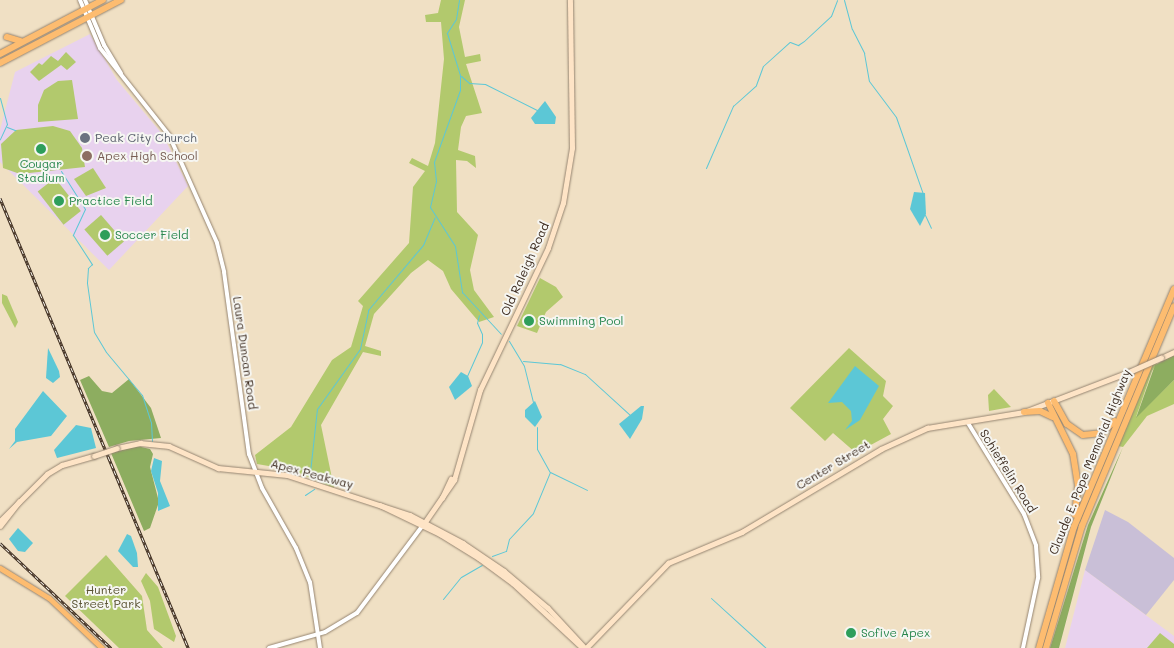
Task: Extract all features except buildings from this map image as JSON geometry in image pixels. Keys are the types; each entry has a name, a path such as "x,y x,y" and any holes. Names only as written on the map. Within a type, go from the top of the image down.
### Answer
{"highway":[{"path":"1,53 103,0"},
{"path":"0,63 121,0"},
{"path":"1,53 7,45 7,37 14,42 23,41"},
{"name":"Claude E. Pope Memorial Highway","path":"1039,648 1074,527 1174,289"},
{"name":"Claude E. Pope Memorial Highway","path":"1046,648 1082,526 1174,306"},
{"path":"1051,402 1067,424 1083,435 1101,433 1120,414"},
{"path":"1051,402 1053,417 1067,440 1076,468 1078,495 1074,527"},
{"path":"1024,412 1040,411 1053,417"}],"main road":[{"name":"Old Raleigh Road","path":"424,523 454,477 480,390 548,248 568,184 572,137 570,0"},
{"name":"Center Street","path":"585,648 650,578 674,559 742,532 851,466 911,434 1024,412 1129,372 1174,352"},
{"name":"Apex Peakway","path":"0,521 47,474 62,465 140,443 169,446 218,468 254,470 305,480 380,504 424,523 508,574 552,613 585,648"},
{"name":"Apex Peakway","path":"0,526 20,501"},
{"path":"0,568 49,598 102,648"}],"street":[{"name":"Laura Duncan Road","path":"80,0 110,62 121,73 169,135 217,243 254,470 304,566 311,588 320,648"},
{"name":"Laura Duncan Road","path":"85,0 86,9"},
{"name":"Laura Duncan Road","path":"89,16 121,73"},
{"path":"110,62 116,64"},
{"name":"Schieffelin Road","path":"968,423 1024,514 1036,546 1038,578 1023,648"},
{"name":"Old Raleigh Road","path":"269,648 318,634 348,620 364,606 424,523"}],"shaded area":[{"name":"Apex High School","path":"90,34 117,80 163,135 188,186 109,270 0,162 0,130 15,72"},
{"path":"1105,510 1128,522 1174,558 1174,580 1146,615 1085,570"},
{"path":"1085,570 1174,636 1174,648 1065,648"}],"green space":[{"path":"441,0 465,0 459,27 465,57 480,54 481,61 466,64 482,113 466,116 461,127 458,150 475,156 476,168 467,161 456,160 457,212 478,235 470,270 474,290 494,317 479,322 451,289 443,271 428,260 411,273 374,314 365,346 381,351 381,356 363,352 321,425 334,488 292,470 257,464 255,455 291,427 332,360 351,347 363,306 358,301 409,243 413,187 425,171 409,163 412,158 428,166 435,143 444,59 441,22 426,22 425,15 438,13"},
{"path":"66,52 76,62 67,70 61,65 39,81 30,72 39,63 42,65 51,56 58,61"},
{"path":"72,80 78,119 38,122 38,105 44,90 58,81"},
{"name":"Cougar Stadium","path":"53,126 70,131 82,148 85,167 20,174 3,168 1,144 16,130"},
{"path":"93,168 106,188 86,196 74,179"},
{"name":"Practice Field","path":"55,178 81,211 64,225 38,192"},
{"name":"Soccer Field","path":"101,215 124,241 107,256 84,229"},
{"path":"540,278 556,287 563,297 546,312 537,333 517,326"},
{"path":"2,294 7,296 18,322 15,328 2,303"},
{"path":"849,348 886,381 883,396 893,406 883,419 891,434 856,453 833,433 825,441 790,408"},
{"path":"1174,354 1158,362 1152,371 1136,417 1174,380 1174,404 1147,416 1123,447 1118,446 1152,364"},
{"path":"1174,355 1174,380 1136,418 1155,365"},
{"path":"89,376 102,391 112,393 129,379 151,408 161,438 129,441 109,447 80,380"},
{"path":"994,389 1011,407 989,411 988,395"},
{"path":"137,446 150,449 153,454 150,467 159,502 150,528 144,531 111,453"},
{"path":"1123,447 1091,527 1059,648 1050,648 1088,525"},
{"name":"Hunter Street Park","path":"106,555 142,596 147,630 163,648 119,648 65,596"},
{"path":"146,573 158,587 176,636 174,642 154,629 150,601 141,581"},
{"path":"1160,633 1174,644 1174,648 1147,648"}],"water":[{"path":"545,101 556,117 555,124 535,124 531,118"},
{"path":"914,192 925,193 926,214 920,226 910,209"},
{"path":"48,348 60,377 53,383 46,378"},
{"path":"855,366 879,386 860,420 845,430 852,421 851,411 842,402 828,403"},
{"path":"461,372 468,376 472,386 455,400 449,387"},
{"path":"43,391 67,416 51,436 17,442 9,449 15,441 15,429"},
{"path":"535,401 542,417 535,427 525,417 525,410"},
{"path":"641,406 644,406 642,419 630,439 619,424"},
{"path":"76,425 91,428 96,448 57,458 54,450"},
{"path":"154,458 162,461 160,481 170,506 158,511 158,493 151,471"},
{"path":"18,528 33,543 25,552 18,551 9,539"},
{"path":"127,534 131,536 137,553 138,567 133,567 118,551"}],"waterway":[{"path":"459,0 456,19 447,33 460,75 460,90 434,162 436,181 430,207 455,246 462,292 501,334"},
{"path":"706,168 733,106 756,85 763,66 790,42 798,45 804,41 831,16 837,0"},
{"path":"844,0 852,29 864,53 869,81 896,117 923,194"},
{"path":"461,76 469,83 485,84 537,110"},
{"path":"0,98 7,124 0,139"},
{"path":"7,127 15,130"},
{"path":"61,171 85,209 73,235 92,264 88,268 87,283 94,332 106,352 142,395 151,422 152,441"},
{"path":"925,215 931,228"},
{"path":"310,472 317,409 360,349 368,310 423,245 435,217"},
{"path":"467,376 482,342 482,334 477,323 479,315"},
{"path":"509,341 524,366 533,403"},
{"path":"523,361 560,364 585,374 630,415"},
{"path":"537,427 537,449 550,472 587,490"},
{"path":"492,556 506,551 509,539 533,513 550,472"},
{"path":"305,495 314,489"},
{"path":"443,599 461,577 482,565"},
{"path":"711,598 766,648"}],"railway":[{"path":"0,198 188,648"},
{"path":"0,543 111,648"}],"place":[{"name":"Peak City Church","path":"85,138"},
{"name":"Cougar Stadium","path":"41,149"},
{"name":"Apex High School","path":"87,156"},
{"name":"Practice Field","path":"59,201"},
{"name":"Soccer Field","path":"105,235"},
{"name":"Swimming Pool","path":"529,321"},
{"name":"Sofive Apex","path":"851,633"}]}
